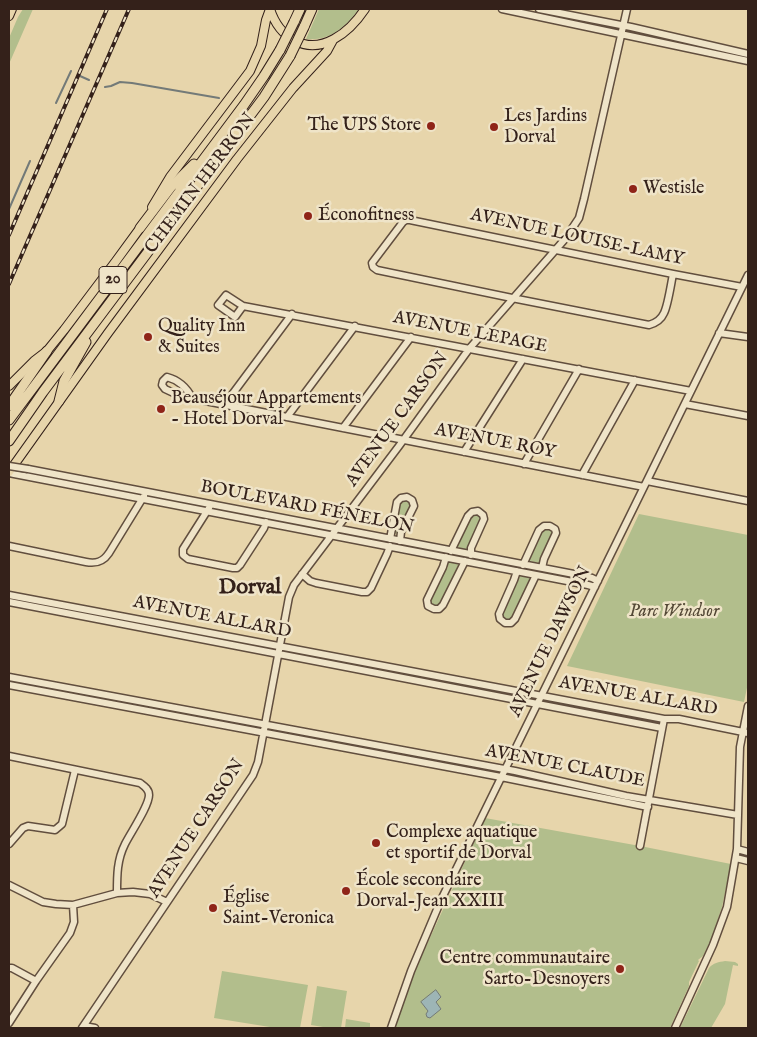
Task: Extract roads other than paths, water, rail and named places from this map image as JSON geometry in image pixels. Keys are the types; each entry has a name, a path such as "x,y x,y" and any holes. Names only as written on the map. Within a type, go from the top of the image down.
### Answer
{"highway":[{"name":"20","path":"9,420 257,86 280,50 300,9"},
{"name":"20","path":"9,441 43,392 259,103 290,56 312,9"},
{"path":"140,228 171,187 217,141"},
{"path":"58,401 64,381 100,317"},
{"path":"9,406 47,351"}],"main road":[{"path":"9,16 12,9"},
{"path":"270,9 275,23 281,31 294,41 308,45 333,40 349,29 366,10"},
{"path":"9,386 47,351 80,311 140,228 170,177 250,71 261,46 270,9"},
{"name":"CHEMIN HERRON","path":"9,472 134,297 275,110 327,51 333,40"}],"street":[{"path":"502,9 748,61"},
{"path":"539,9 748,54"},
{"name":"AVENUE CARSON","path":"83,1027 253,775 258,762 290,594 294,585 469,349 573,228 580,215 626,9"},
{"name":"AVENUE LOUISE-LAMY","path":"512,298 377,270 372,267 372,263 406,220 742,287"},
{"path":"512,298 649,325 655,323 665,313 673,274"},
{"name":"AVENUE DAWSON","path":"391,1028 411,971 429,928 504,770 748,274"},
{"name":"AVENUE LEPAGE","path":"243,306 691,391"},
{"path":"225,404 292,314"},
{"path":"287,417 355,326"},
{"path":"719,333 748,337"},
{"path":"343,428 411,337"},
{"path":"464,452 523,359"},
{"path":"524,464 579,370"},
{"path":"582,475 635,380"},
{"name":"AVENUE ROY","path":"192,398 582,475 748,501"},
{"path":"685,404 748,416"},
{"name":"BOULEVARD FÉNELON","path":"9,466 28,469 144,496 207,511 588,585 596,584 592,578 337,528 211,504 144,496 9,472"},
{"path":"9,546 90,563 104,560 144,496"},
{"path":"390,539 397,502 401,498 407,497 412,500 414,506 400,532 400,541"},
{"path":"211,504 183,549 182,555 188,560 237,568 264,528 266,522"},
{"path":"451,551 468,516 472,512 478,511 483,515 484,519 472,545 471,555"},
{"path":"522,565 541,528 546,525 555,529 556,533 542,568"},
{"path":"302,574 310,581 316,583 368,592 390,546"},
{"path":"446,557 427,600 428,606 436,609 443,605 465,561"},
{"path":"517,571 499,614 500,620 505,623 511,623 515,619 536,574"},
{"name":"AVENUE ALLARD","path":"9,595 172,626 408,679 662,728"},
{"name":"AVENUE ALLARD","path":"9,602 170,634 410,671 664,719 678,719 745,732"},
{"path":"70,614 72,607"},
{"path":"170,634 172,626"},
{"path":"408,679 410,671"},
{"name":"AVENUE CLAUDE","path":"9,677 504,770 626,796 738,815"},
{"name":"AVENUE CLAUDE","path":"9,685 501,777 648,807"},
{"path":"149,712 151,704"},
{"path":"675,1028 719,932 727,907 737,849 738,766 748,706"},
{"path":"640,846 664,719"},
{"path":"384,756 386,748"},
{"path":"9,756 140,783 147,788 149,794 147,803 124,845 117,869 118,893"},
{"path":"9,844 23,828 28,826 56,830 62,824 75,770"},
{"path":"737,849 748,852"},
{"path":"736,858 748,861"},
{"path":"9,885 43,902 56,904 73,905 118,893 143,892 167,902"},
{"path":"9,1022 70,933 74,922 73,905"},
{"path":"10,966 36,981"},
{"path":"83,1027 95,1028"}],"water":[{"path":"436,990 441,997 436,1002 441,1009 430,1018 427,1017 428,1011 421,1002"}],"waterway":[{"path":"56,103 71,71"},
{"path":"80,76 89,80"},
{"path":"105,87 120,82 132,83 219,98"},
{"path":"9,209 30,161"}],"railway":[{"path":"9,235 107,9"},
{"path":"9,284 129,9"}],"place":[{"name":"The UPS Store","path":"431,126"},
{"name":"Les Jardins Dorval","path":"494,127"},
{"name":"Westisle","path":"633,189"},
{"name":"Éconofitness","path":"308,216"},
{"name":"Quality Inn & Suites","path":"148,337"},
{"name":"Beauséjour Appartements - Hotel Dorval","path":"161,409"},
{"name":"Complexe aquatique et sportif de Dorval","path":"376,843"},
{"name":"École secondaire Dorval-Jean XXIII","path":"346,891"},
{"name":"Église Saint-Veronica","path":"213,908"},
{"name":"Centre communautaire Sarto-Desnoyers","path":"620,969"}],"district":[{"name":"Dorval","path":"250,588"}],"park label":[{"name":"Parc Windsor","path":"674,612"}]}
